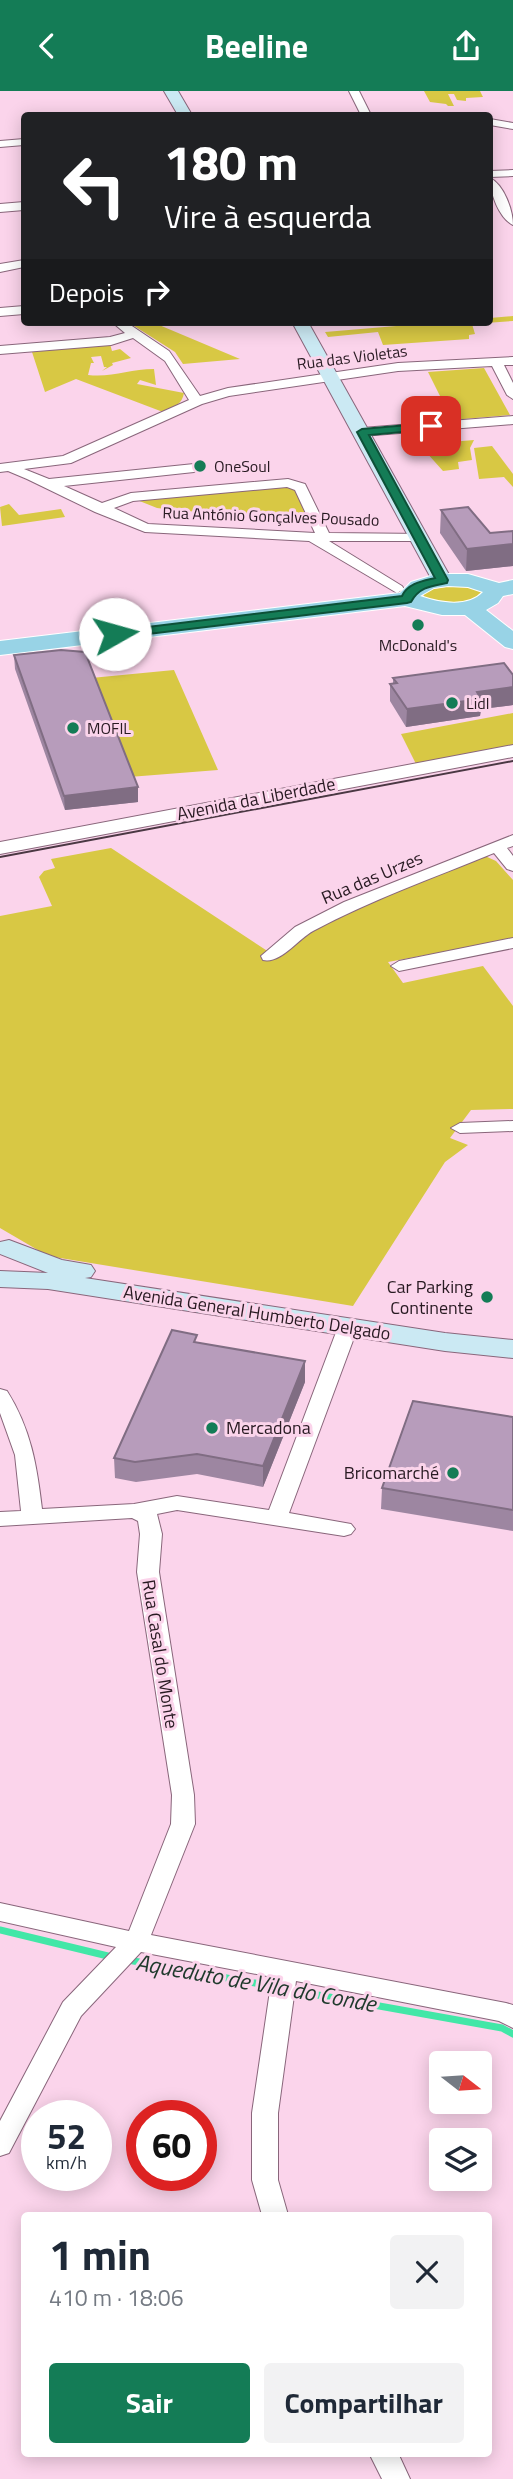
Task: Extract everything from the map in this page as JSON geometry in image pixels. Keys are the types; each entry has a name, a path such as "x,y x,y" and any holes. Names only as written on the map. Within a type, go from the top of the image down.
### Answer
{"main road":[{"path":"172,91 183,112"},
{"path":"302,326 442,580"},
{"path":"0,648 402,594 442,580 473,581 504,588"},
{"path":"474,611 504,588"},
{"path":"402,594 433,608 474,611 513,631"},
{"path":"474,611 513,642"},
{"path":"474,611 491,636 513,655"},
{"name":"Avenida General Humberto Delgado","path":"0,1274 11,1257 4,1243"},
{"name":"Avenida General Humberto Delgado","path":"4,1243 57,1266 369,1317 513,1334"},
{"name":"Avenida General Humberto Delgado","path":"0,1279 48,1281 445,1342 513,1349"}],"street":[{"path":"354,91 364,112"},
{"path":"493,123 513,126"},
{"path":"0,143 21,142"},
{"path":"493,174 513,173"},
{"path":"493,187 513,222"},
{"path":"0,208 21,206"},
{"path":"493,212 506,211"},
{"path":"0,268 21,264"},
{"path":"0,311 21,310"},
{"path":"122,326 132,335 168,356 186,391 197,401"},
{"path":"0,350 111,341 132,335"},
{"name":"Rua das Violetas","path":"32,476 197,401 228,392 398,367 513,361"},
{"path":"495,362 513,395"},
{"path":"362,432 513,420"},
{"path":"1,468 66,460"},
{"name":"Rua António Gonçalves Pousado","path":"1,468 32,476 145,528 318,537 420,537"},
{"path":"47,483 194,468"},
{"path":"100,509 131,497 288,483 300,487 318,537 402,594"},
{"name":"Avenida da Liberdade","path":"0,848 513,751"},
{"name":"Avenida da Liberdade","path":"0,860 513,766"},
{"path":"513,840 496,846 513,866"},
{"name":"Rua das Urzes","path":"269,956 301,931 350,905 496,846"},
{"path":"400,966 513,943"},
{"path":"460,1128 513,1126"},
{"path":"277,1518 348,1327"},
{"path":"0,1396 14,1420 25,1455 32,1515"},
{"path":"0,1518 134,1511 177,1503 344,1528"},
{"name":"Rua Casal do Monte","path":"134,1511 148,1517 151,1534 148,1572 183,1795 183,1824 137,1941"},
{"path":"0,1912 77,1931 510,2011"},
{"path":"0,2145 72,2009 137,1941"},
{"path":"274,2212 265,2180 265,2113 285,1969"},
{"path":"385,2457 396,2479"}],"shaded area":[{"path":"424,91 480,91 483,97 466,98 466,101 457,100 454,94 448,94 454,106 448,106 430,102"},
{"path":"513,316 513,321 493,322 493,318"},
{"path":"134,326 162,326 240,359 183,364 175,352"},
{"path":"396,326 473,326 475,334 469,335 469,339 383,345 378,332 328,337 325,332"},
{"path":"110,344 112,351 120,349 131,358 112,363 113,365 102,371 107,367 104,367 101,356 91,357 94,363 91,363 88,375 154,369 156,385 140,380 137,384 184,393 180,403 163,412 76,379 45,392 32,352"},
{"path":"484,368 510,415 452,420 428,372"},
{"path":"474,440 470,448 472,460 458,462 459,469 443,471 426,452 440,449 439,443"},
{"path":"492,446 513,474 513,487 504,477 479,479 474,448"},
{"path":"281,485 296,489 306,516 182,511 157,508 137,500"},
{"path":"9,504 19,515 61,509 65,517 2,526 0,507"},
{"path":"472,585 485,591 480,600 451,604 425,599 423,594 427,590"},
{"path":"174,670 218,770 129,777 91,678"},
{"path":"513,713 513,746 416,764 401,734"},
{"path":"111,848 272,954 339,911 485,856 496,861 513,880 513,939 388,962 403,983 483,966 513,1006 513,1109 471,1110 450,1138 468,1145 445,1162 353,1306 48,1256 0,1228 0,916 52,906 39,877 44,871 55,868 51,859"}],"building":[{"path":"468,507 490,533 513,531 513,544 467,549 441,510"},
{"name":"MOFIL","path":"61,650 85,652 138,787 64,796 14,655"},
{"path":"504,663 513,675 513,687 477,692 481,699 407,709 390,684 397,683 393,678"},
{"name":"Mercadona","path":"172,1330 197,1335 194,1342 305,1361 263,1466 197,1454 135,1462 114,1458"},
{"name":"Bricomarché","path":"413,1401 513,1417 513,1510 382,1488"}],"waterway":[{"name":"Aqueduto de Vila do Conde","path":"0,1930 112,1957"},
{"name":"Aqueduto de Vila do Conde","path":"128,1960 277,1987"},
{"name":"Aqueduto de Vila do Conde","path":"290,1990 502,2028 513,2034"}],"tram line":[{"path":"0,857 513,761"}],"place":[{"name":"OneSoul","path":"200,466"},
{"name":"McDonald's","path":"418,625"},
{"name":"Lidl","path":"452,703"},
{"name":"MOFIL","path":"73,728"},
{"name":"Car Parking Continente","path":"487,1297"},
{"name":"Mercadona","path":"212,1428"},
{"name":"Bricomarché","path":"453,1473"}],"route":[{"path":"115,634 407,599 410,591 442,580 362,432 431,426"}]}
